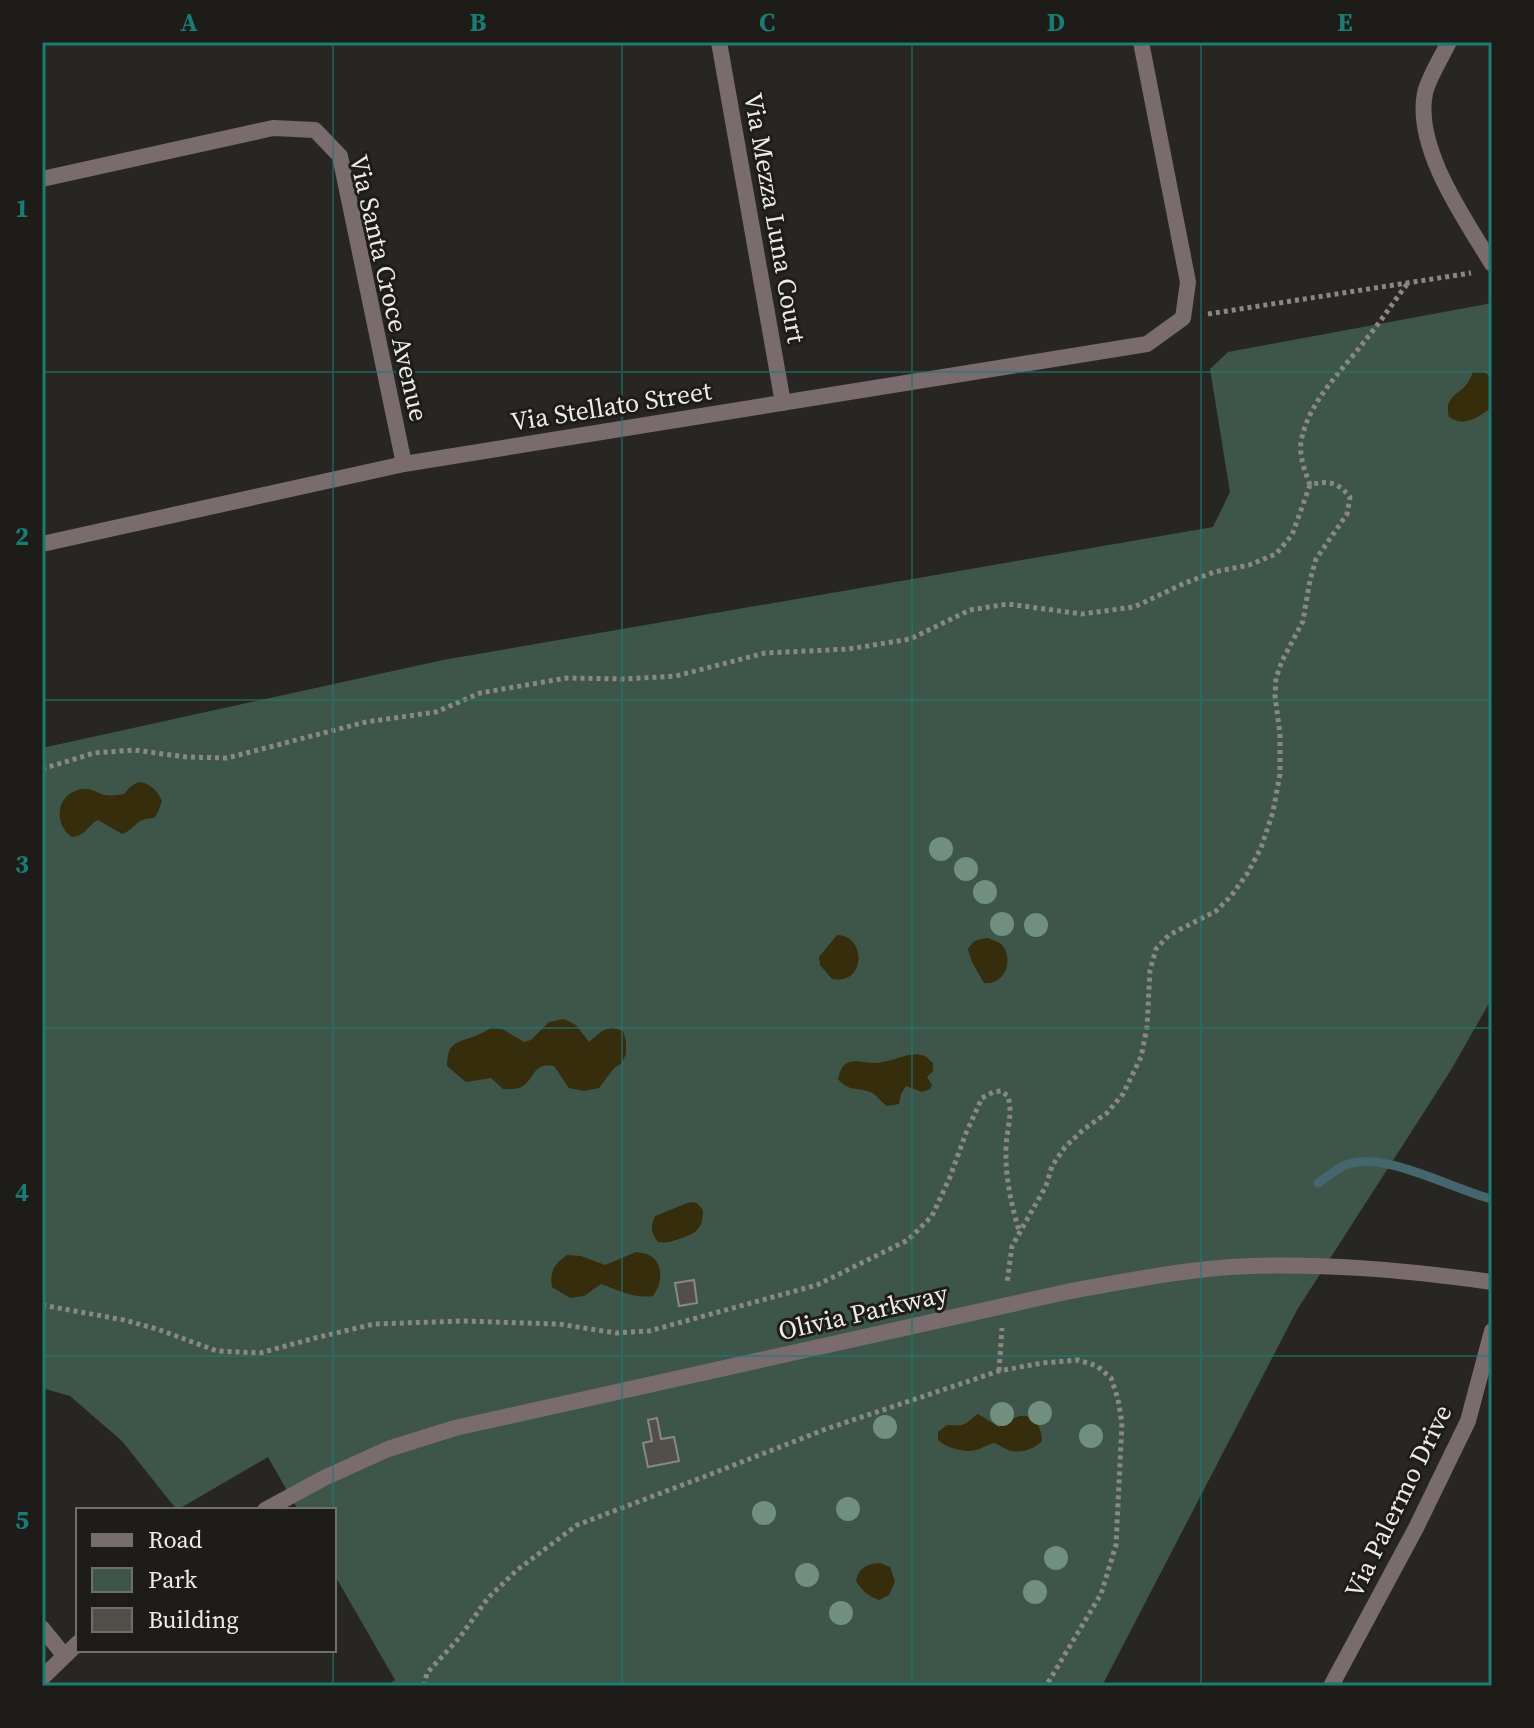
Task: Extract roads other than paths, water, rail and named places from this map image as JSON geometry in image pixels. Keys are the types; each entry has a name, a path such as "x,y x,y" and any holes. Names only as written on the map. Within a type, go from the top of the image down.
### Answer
{"street":[{"name":"Via Mezza Luna Court","path":"719,42 783,403"},
{"name":"Via Stellato Street","path":"42,544 404,464 1147,344 1183,318 1188,282 1141,42"},
{"path":"1449,42 1425,92 1424,126 1439,175 1485,268"},
{"name":"Via Santa Croce Avenue","path":"42,179 273,128 315,130 340,156 404,464"},
{"name":"Olivia Parkway","path":"269,1508 388,1449 455,1428 1066,1292 1190,1271 1310,1265 1378,1268 1492,1282"},
{"name":"Via Palermo Drive","path":"1331,1686 1416,1528 1468,1421 1492,1331"},
{"path":"42,1628 64,1655"},
{"path":"42,1678 76,1645"}],"waterway":[{"path":"1318,1183 1343,1166 1377,1162 1417,1172 1492,1199"}]}
